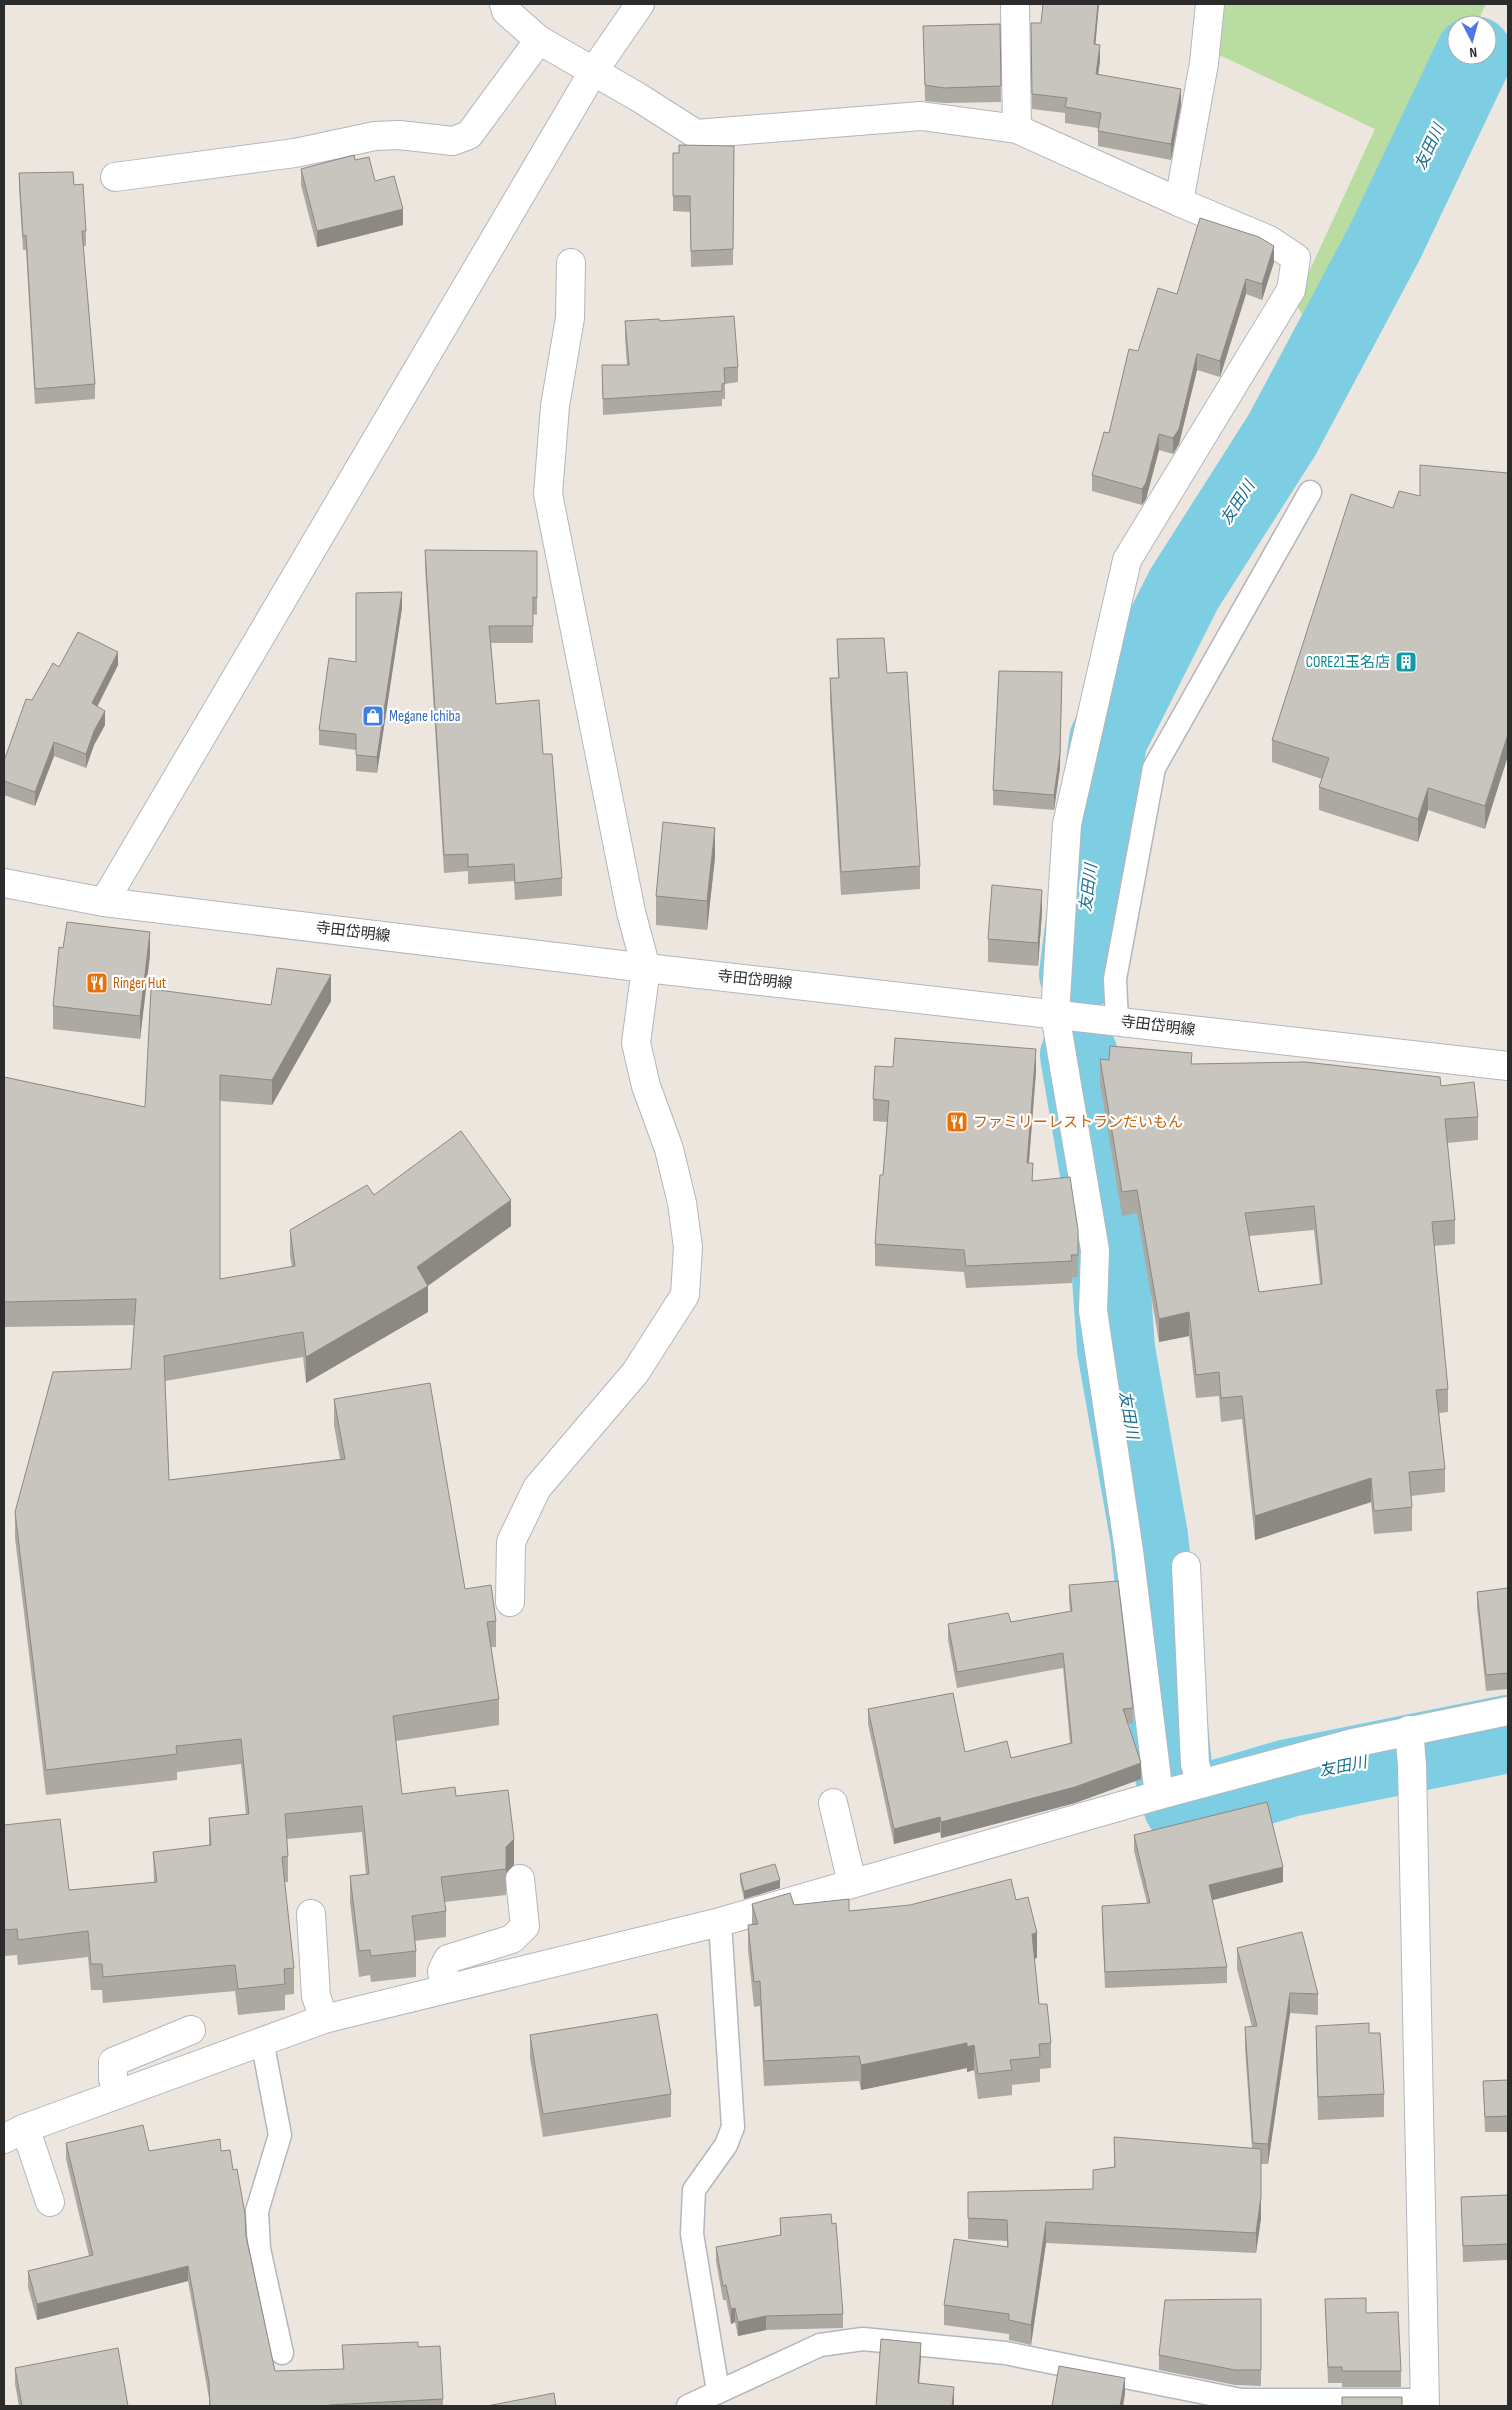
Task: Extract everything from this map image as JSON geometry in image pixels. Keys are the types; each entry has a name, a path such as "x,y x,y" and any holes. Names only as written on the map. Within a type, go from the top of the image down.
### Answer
{"street":[{"path":"504,4 506,11 539,40 696,134 921,116 1017,129 1179,202 1269,240 1296,258 1291,290 1127,560 1067,824 1055,1014 1095,1250 1093,1311 1129,1551 1159,1795"},
{"path":"104,902 594,72 640,4"},
{"path":"1015,4 1017,129"},
{"path":"1179,202 1204,63 1210,4"},
{"path":"115,178 295,153 375,136 400,135 453,141 469,135 539,40"},
{"path":"510,1602 511,1542 537,1488 635,1373 685,1295 688,1247 682,1203 669,1149 646,1086 636,1043 646,968 629,903 548,494 555,406 570,318 571,263"},
{"name":"寺田岱明線","path":"4,883 104,902 646,968 1508,1066"},
{"path":"1186,1566 1194,1764 1201,1783"},
{"path":"13,2134 262,2040 324,2019 720,1922 1201,1783 1411,1747 1508,1711"},
{"path":"1411,1747 1425,2403"},
{"path":"833,1803 852,1884"},
{"path":"445,1988 442,1971 448,1959 512,1940 525,1926 520,1879"},
{"path":"311,1914 316,1996 324,2019"},
{"path":"117,2094 113,2078 113,2062 191,2030"},
{"path":"13,2134 31,2145 50,2202"}],"lane":[{"path":"1117,1021 1115,979 1154,768 1310,492"},
{"path":"718,2391 692,2234 692,2214 694,2190 726,2145 733,2127 720,1922"},
{"path":"262,2040 280,2134 257,2211 259,2249 282,2353"},
{"path":"688,2406 820,2345 863,2339 1005,2353 1241,2400 1425,2403"}],"green space":[{"path":"1222,4 1486,4 1481,15 1447,15 1447,65 1456,65 1320,347 1295,302 1375,129 1213,52"}],"building":[{"path":"1043,4 1098,4 1094,44 1100,45 1096,74 1181,89 1171,144 1098,131 1101,113 1065,107 1067,98 1032,94 1031,23 1041,23"},
{"path":"1000,24 1001,86 944,88 925,85 923,26"},
{"path":"679,145 734,146 733,249 691,251 690,196 673,196 673,153 679,153"},
{"path":"354,155 355,160 369,157 375,181 394,176 403,209 317,231 301,169"},
{"path":"73,172 74,185 83,184 86,231 82,231 95,384 35,389 26,235 23,236 19,173"},
{"path":"1200,218 1259,237 1274,246 1262,284 1246,279 1220,361 1197,354 1179,429 1173,438 1159,434 1146,483 1142,489 1092,475 1104,432 1109,433 1129,349 1138,351 1158,288 1177,294"},
{"path":"734,316 738,367 724,368 725,383 722,384 722,391 603,399 602,365 629,365 625,321 659,319 660,321"},
{"name":"CORE21玉名店","path":"1420,465 1508,473 1508,734 1485,806 1428,788 1418,819 1319,787 1329,758 1272,740 1351,494 1393,508 1399,491 1420,496"},
{"path":"425,550 537,551 537,598 533,597 533,626 489,626 496,704 539,700 543,754 552,754 562,878 515,883 514,864 468,867 468,854 444,855"},
{"path":"402,592 377,757 356,755 356,734 319,730 329,658 356,662 356,593"},
{"path":"78,632 118,652 92,703 105,711 94,731 86,754 54,742 35,792 4,781 4,761 26,699 32,700 53,663 59,667"},
{"path":"884,638 887,673 907,672 920,866 841,872 830,678 839,678 837,639"},
{"path":"999,671 1062,672 1060,753 1054,795 993,790"},
{"path":"663,822 715,828 707,901 656,896"},
{"path":"992,885 1042,890 1038,943 988,939"},
{"name":"Ringer Hut","path":"67,922 150,932 140,1016 53,1006 59,947 63,948"},
{"path":"277,968 331,975 272,1080 220,1075 220,1279 295,1266 290,1230 367,1185 374,1195 461,1131 511,1200 417,1267 428,1286 306,1357 303,1332 164,1356 169,1480 345,1459 334,1399 430,1383 465,1589 491,1585 496,1621 487,1622 499,1699 393,1716 402,1794 455,1787 456,1796 508,1790 514,1839 506,1847 506,1869 441,1877 446,1911 412,1916 416,1951 371,1956 370,1950 359,1951 350,1876 369,1874 362,1806 285,1814 288,1856 282,1857 294,1968 284,1969 285,1984 238,1989 235,1965 103,1977 102,1964 91,1964 88,1931 18,1940 17,1929 4,1930 4,1825 60,1819 69,1890 157,1882 153,1852 211,1845 209,1818 249,1814 241,1739 176,1746 177,1754 46,1770 15,1512 53,1372 131,1369 136,1299 4,1302 4,1077 145,1107 151,989 271,1005"},
{"path":"895,1038 1036,1049 1027,1163 1033,1163 1032,1181 1070,1177 1078,1230 1078,1255 1071,1255 1072,1261 966,1266 964,1250 875,1244 880,1175 883,1175 889,1101 873,1099 875,1066 893,1067"},
{"path":"1110,1046 1192,1053 1191,1064 1305,1062 1440,1077 1441,1086 1474,1082 1478,1117 1445,1119 1455,1220 1432,1222 1448,1389 1436,1390 1445,1469 1409,1472 1412,1507 1374,1511 1371,1478 1255,1516 1242,1396 1221,1398 1219,1372 1196,1375 1189,1312 1159,1319 1137,1190 1122,1192 1100,1059 1109,1060","holes":["1314,1206 1322,1284 1259,1292 1245,1213"]},
{"path":"1118,1581 1133,1708 1123,1709 1141,1763 1075,1787 941,1822 940,1817 894,1829 868,1709 953,1693 965,1752 1007,1741 1011,1758 1072,1743 1063,1653 957,1672 948,1624 1008,1613 1011,1622 1072,1611 1069,1585"},
{"path":"1508,1588 1508,1673 1486,1675 1477,1592"},
{"path":"1267,1802 1283,1867 1209,1885 1227,1967 1105,1972 1102,1906 1150,1903 1134,1835"},
{"path":"775,1864 780,1880 744,1891 740,1874"},
{"path":"1011,1879 1016,1900 1028,1897 1037,1933 1032,1934 1039,2004 1047,2004 1051,2043 1039,2044 1040,2057 1010,2060 1012,2070 978,2074 974,2045 967,2047 967,2043 861,2065 859,2056 764,2061 760,1981 754,1982 748,1925 758,1924 752,1904 790,1893 794,1905 849,1899 849,1911 910,1905"},
{"path":"1302,1932 1318,1994 1290,1993 1268,2144 1253,2143 1245,2027 1257,2026 1237,1948"},
{"path":"657,2014 671,2094 543,2114 530,2035"},
{"path":"1369,2023 1369,2033 1380,2033 1384,2094 1318,2097 1316,2026"},
{"path":"1508,2080 1508,2116 1485,2117 1483,2081"},
{"path":"143,2125 149,2151 220,2139 221,2151 230,2150 233,2170 237,2169 245,2214 246,2236 275,2371 344,2369 342,2345 418,2342 418,2347 440,2346 443,2399 329,2406 210,2406 209,2382 188,2266 37,2304 28,2271 93,2255 66,2143"},
{"path":"1114,2137 1261,2149 1261,2197 1256,2233 1046,2222 1031,2325 1009,2320 1009,2314 944,2305 954,2239 1008,2247 1007,2220 968,2218 968,2192 1093,2189 1093,2170 1115,2167"},
{"path":"1508,2195 1508,2244 1463,2246 1461,2197"},
{"path":"831,2214 832,2224 836,2223 843,2314 766,2316 738,2322 735,2308 731,2309 726,2285 723,2286 716,2247 781,2235 780,2218"},
{"path":"1366,2298 1366,2313 1398,2312 1401,2371 1342,2371 1342,2367 1328,2367 1325,2299"},
{"path":"1261,2299 1261,2370 1235,2370 1159,2355 1165,2300"},
{"path":"881,2339 921,2343 918,2383 954,2387 952,2406 876,2406"},
{"path":"118,2348 128,2406 22,2406 15,2368"},
{"path":"1059,2366 1125,2378 1120,2406 1052,2406"},
{"path":"554,2393 556,2406 487,2406"},
{"path":"1342,2397 1402,2397 1402,2406 1342,2406"}],"waterway":[{"name":"友田川","path":"1078,974 1108,740 1184,589 1282,435 1384,244 1469,65"},
{"name":"友田川","path":"1079,1055 1107,1220 1116,1349 1149,1536 1174,1776"},
{"name":"友田川","path":"1182,1805 1187,1808 1289,1778 1508,1734"}],"place":[{"name":"CORE21玉名店","path":"1406,662"},
{"name":"Megane Ichiba","path":"373,716"},
{"name":"Ringer Hut","path":"97,983"},
{"name":"ファミリーレストランだいもん","path":"957,1122"}]}
